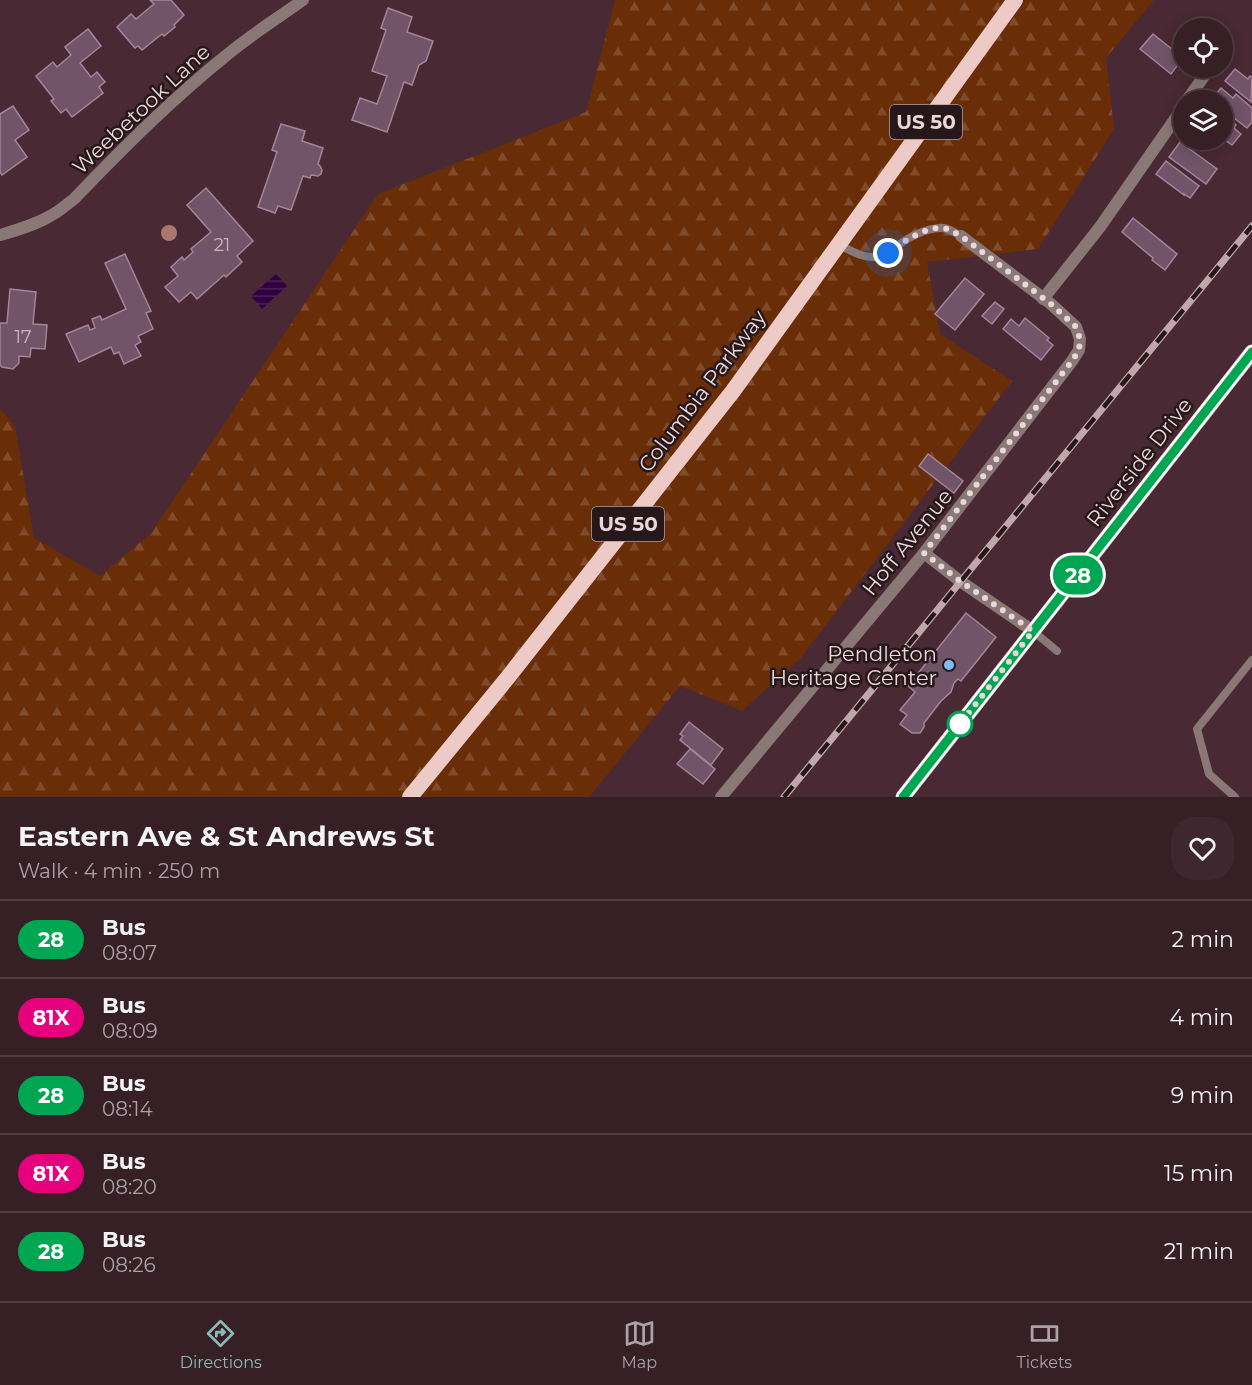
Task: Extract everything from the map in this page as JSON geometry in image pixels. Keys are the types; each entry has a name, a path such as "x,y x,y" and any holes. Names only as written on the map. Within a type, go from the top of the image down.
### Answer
{"highway":[{"name":"Columbia Parkway","path":"410,797 509,676 733,391 1015,0"}],"main road":[{"name":"Riverside Drive","path":"903,797 1252,352"}],"street":[{"name":"Weebetook Lane","path":"0,235 28,227 50,217 74,199 153,119 196,80 230,52 303,0"},
{"path":"1047,302 1173,122"},
{"name":"Hoff Avenue","path":"721,797 924,553 1079,350 1080,339 1076,327 961,236"},
{"path":"924,553 960,581 1033,631"}],"lane":[{"path":"837,244 863,256 876,257 888,253 918,234 940,228 961,236"},
{"path":"1033,631 1057,651"},
{"path":"1235,797 1209,774 1197,729 1252,660"}],"green space":[{"path":"615,0 1154,0 1106,58 1114,129 1038,249 927,262 940,334 1012,381 800,659 742,711 680,686 589,797 0,797 0,408 15,426 34,538 100,576 151,533 378,194 586,112"}],"shaded area":[{"path":"276,274 287,286 262,309 251,296"}],"building":[{"path":"150,0 171,0 184,15 174,25 175,27 142,50 138,46 135,48 117,27 131,14 136,19 154,4"},
{"path":"388,8 412,17 407,32 433,41 426,61 419,65 412,85 404,82 387,132 352,120 360,98 377,104 387,76 372,71 386,30 381,28"},
{"path":"88,29 101,46 80,63 91,77 97,72 105,82 99,87 103,93 72,117 66,109 61,113 51,101 54,99 36,76 53,62 57,67 71,55 65,47"},
{"path":"1153,34 1173,50 1173,71 1171,74 1140,49"},
{"path":"1235,69 1248,79 1252,77 1251,102 1225,81 1228,78 1233,78"},
{"path":"1236,94 1252,108 1252,122 1247,128 1233,117 1233,98"},
{"path":"13,106 29,130 15,140 27,157 2,175 0,172 0,114"},
{"path":"1233,123 1236,125 1234,128 1241,134 1233,144"},
{"path":"281,124 305,131 302,141 323,148 318,164 322,170 318,176 311,175 310,178 303,176 291,210 278,206 275,213 258,207 277,152 272,150"},
{"path":"1174,150 1191,150 1217,169 1206,184 1169,157"},
{"path":"1166,161 1199,186 1190,198 1156,174"},
{"path":"206,188 253,241 237,256 242,262 226,277 224,275 197,299 191,292 179,302 165,287 178,276 171,267 182,257 184,260 193,252 191,249 211,232 187,205"},
{"path":"1133,218 1177,254 1165,270 1122,232"},
{"path":"125,254 151,311 146,313 153,329 138,336 141,342 135,345 141,356 124,364 119,352 114,354 111,347 79,362 66,334 88,325 90,330 95,328 92,319 100,316 102,320 126,309 105,263"},
{"path":"965,278 984,294 955,330 935,314"},
{"path":"10,289 36,292 33,324 47,325 45,349 31,348 30,357 19,356 19,363 13,369 0,365 0,323 7,323"},
{"path":"995,302 1004,309 992,324 982,316"},
{"path":"1025,318 1049,338 1047,340 1053,345 1041,360 1003,329 1011,319 1019,326"},
{"path":"928,454 963,481 954,493 919,466"},
{"name":"Pendleton Heritage Center","path":"966,613 996,637 961,681 958,679 954,683 951,692 924,723 920,733 912,733 900,724 907,715 900,710 915,692 908,686"},
{"path":"689,722 723,749 711,765 680,740 683,736 680,734"},
{"path":"690,749 715,769 703,784 677,764"}],"railway":[{"path":"784,797 1252,226"}],"bus line":[{"name":"28","path":"903,797 1252,352"}],"place":[{"name":"Pendleton Heritage Center","path":"949,665"}],"route":[{"path":"888,253 918,234 940,228 950,230 1051,304 1076,327 1080,339 1079,350 1072,361 924,553 960,581 1033,631 960,724"}]}
